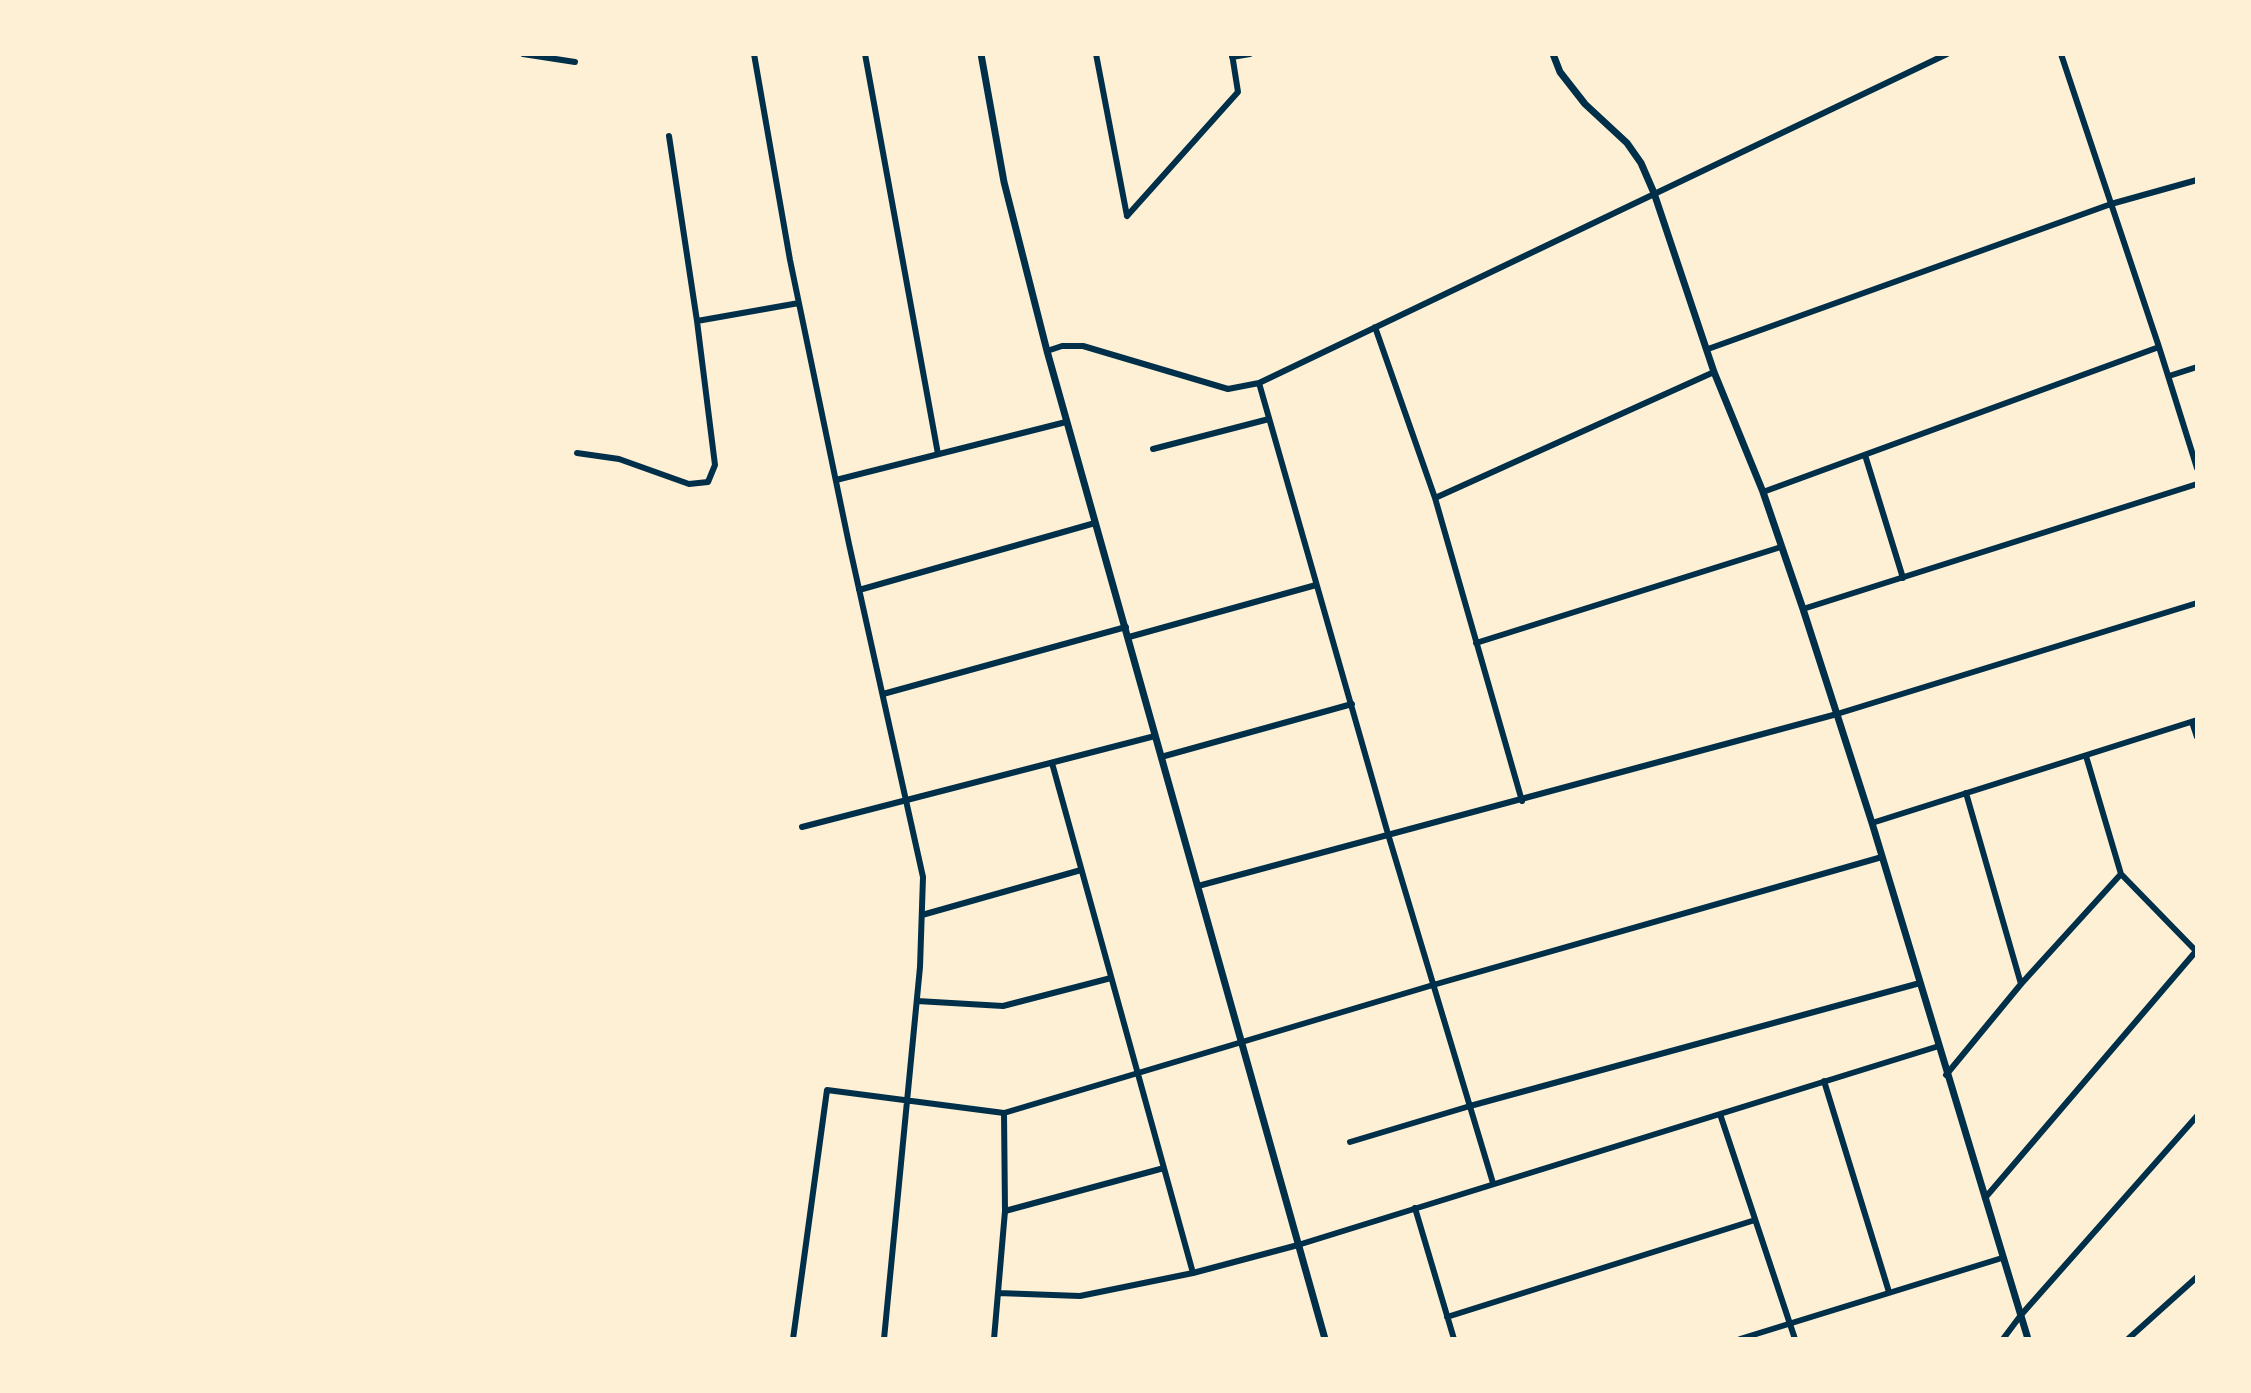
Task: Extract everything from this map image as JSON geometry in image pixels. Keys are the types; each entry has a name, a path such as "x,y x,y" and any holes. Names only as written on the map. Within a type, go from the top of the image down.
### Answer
{"street":[{"path":"523,54 575,62"},
{"path":"754,54 799,303 923,877 909,1100 884,1339"},
{"path":"865,54 938,454"},
{"path":"981,54 1004,182 1066,422 1325,1339"},
{"path":"1096,54 1127,216 1238,92 1232,56 1250,54"},
{"path":"1553,54 1560,72 1585,104 1627,143 1641,163 1654,193 1714,372 1763,492 1803,609 1872,823 2028,1339"},
{"path":"1047,351 1062,346 1083,346 1228,389 1259,383 1947,54"},
{"path":"2061,54 2197,468"},
{"path":"577,453 619,459 689,484 708,482 715,465 669,136"},
{"path":"1708,349 2111,204 2197,180"},
{"path":"697,321 799,303"},
{"path":"1375,327 1435,498 1522,801"},
{"path":"1763,492 2159,347"},
{"path":"2169,376 2197,367"},
{"path":"1435,498 1714,372"},
{"path":"1259,383 1388,834 1493,1183"},
{"path":"1153,449 1269,419"},
{"path":"836,480 1066,422"},
{"path":"1865,455 1903,578"},
{"path":"1803,609 2197,484"},
{"path":"859,590 1095,523"},
{"path":"1476,643 1781,547"},
{"path":"1129,637 1316,585"},
{"path":"1198,886 1837,714 2197,603"},
{"path":"883,694 1126,627"},
{"path":"1161,757 1352,704"},
{"path":"1872,823 2194,721 2197,737"},
{"path":"802,827 1155,736"},
{"path":"1985,1198 2196,950 2121,874 2086,756"},
{"path":"1052,763 1193,1273"},
{"path":"1966,793 2021,984"},
{"path":"793,1339 827,1090 1004,1113 1433,985 1882,857"},
{"path":"922,915 1081,870"},
{"path":"1946,1075 2021,984 2121,874"},
{"path":"917,1001 1003,1006 1111,978"},
{"path":"1350,1142 1470,1106 1920,983"},
{"path":"998,1293 1080,1296 1193,1273 1298,1245 1939,1046"},
{"path":"1824,1081 1889,1292"},
{"path":"994,1339 1005,1211 1004,1113"},
{"path":"1720,1114 1795,1339"},
{"path":"2003,1339 2197,1116"},
{"path":"1005,1211 1164,1168"},
{"path":"1415,1208 1454,1339"},
{"path":"1447,1317 1755,1220"},
{"path":"1740,1339 2002,1258"},
{"path":"2128,1339 2197,1277"}]}
